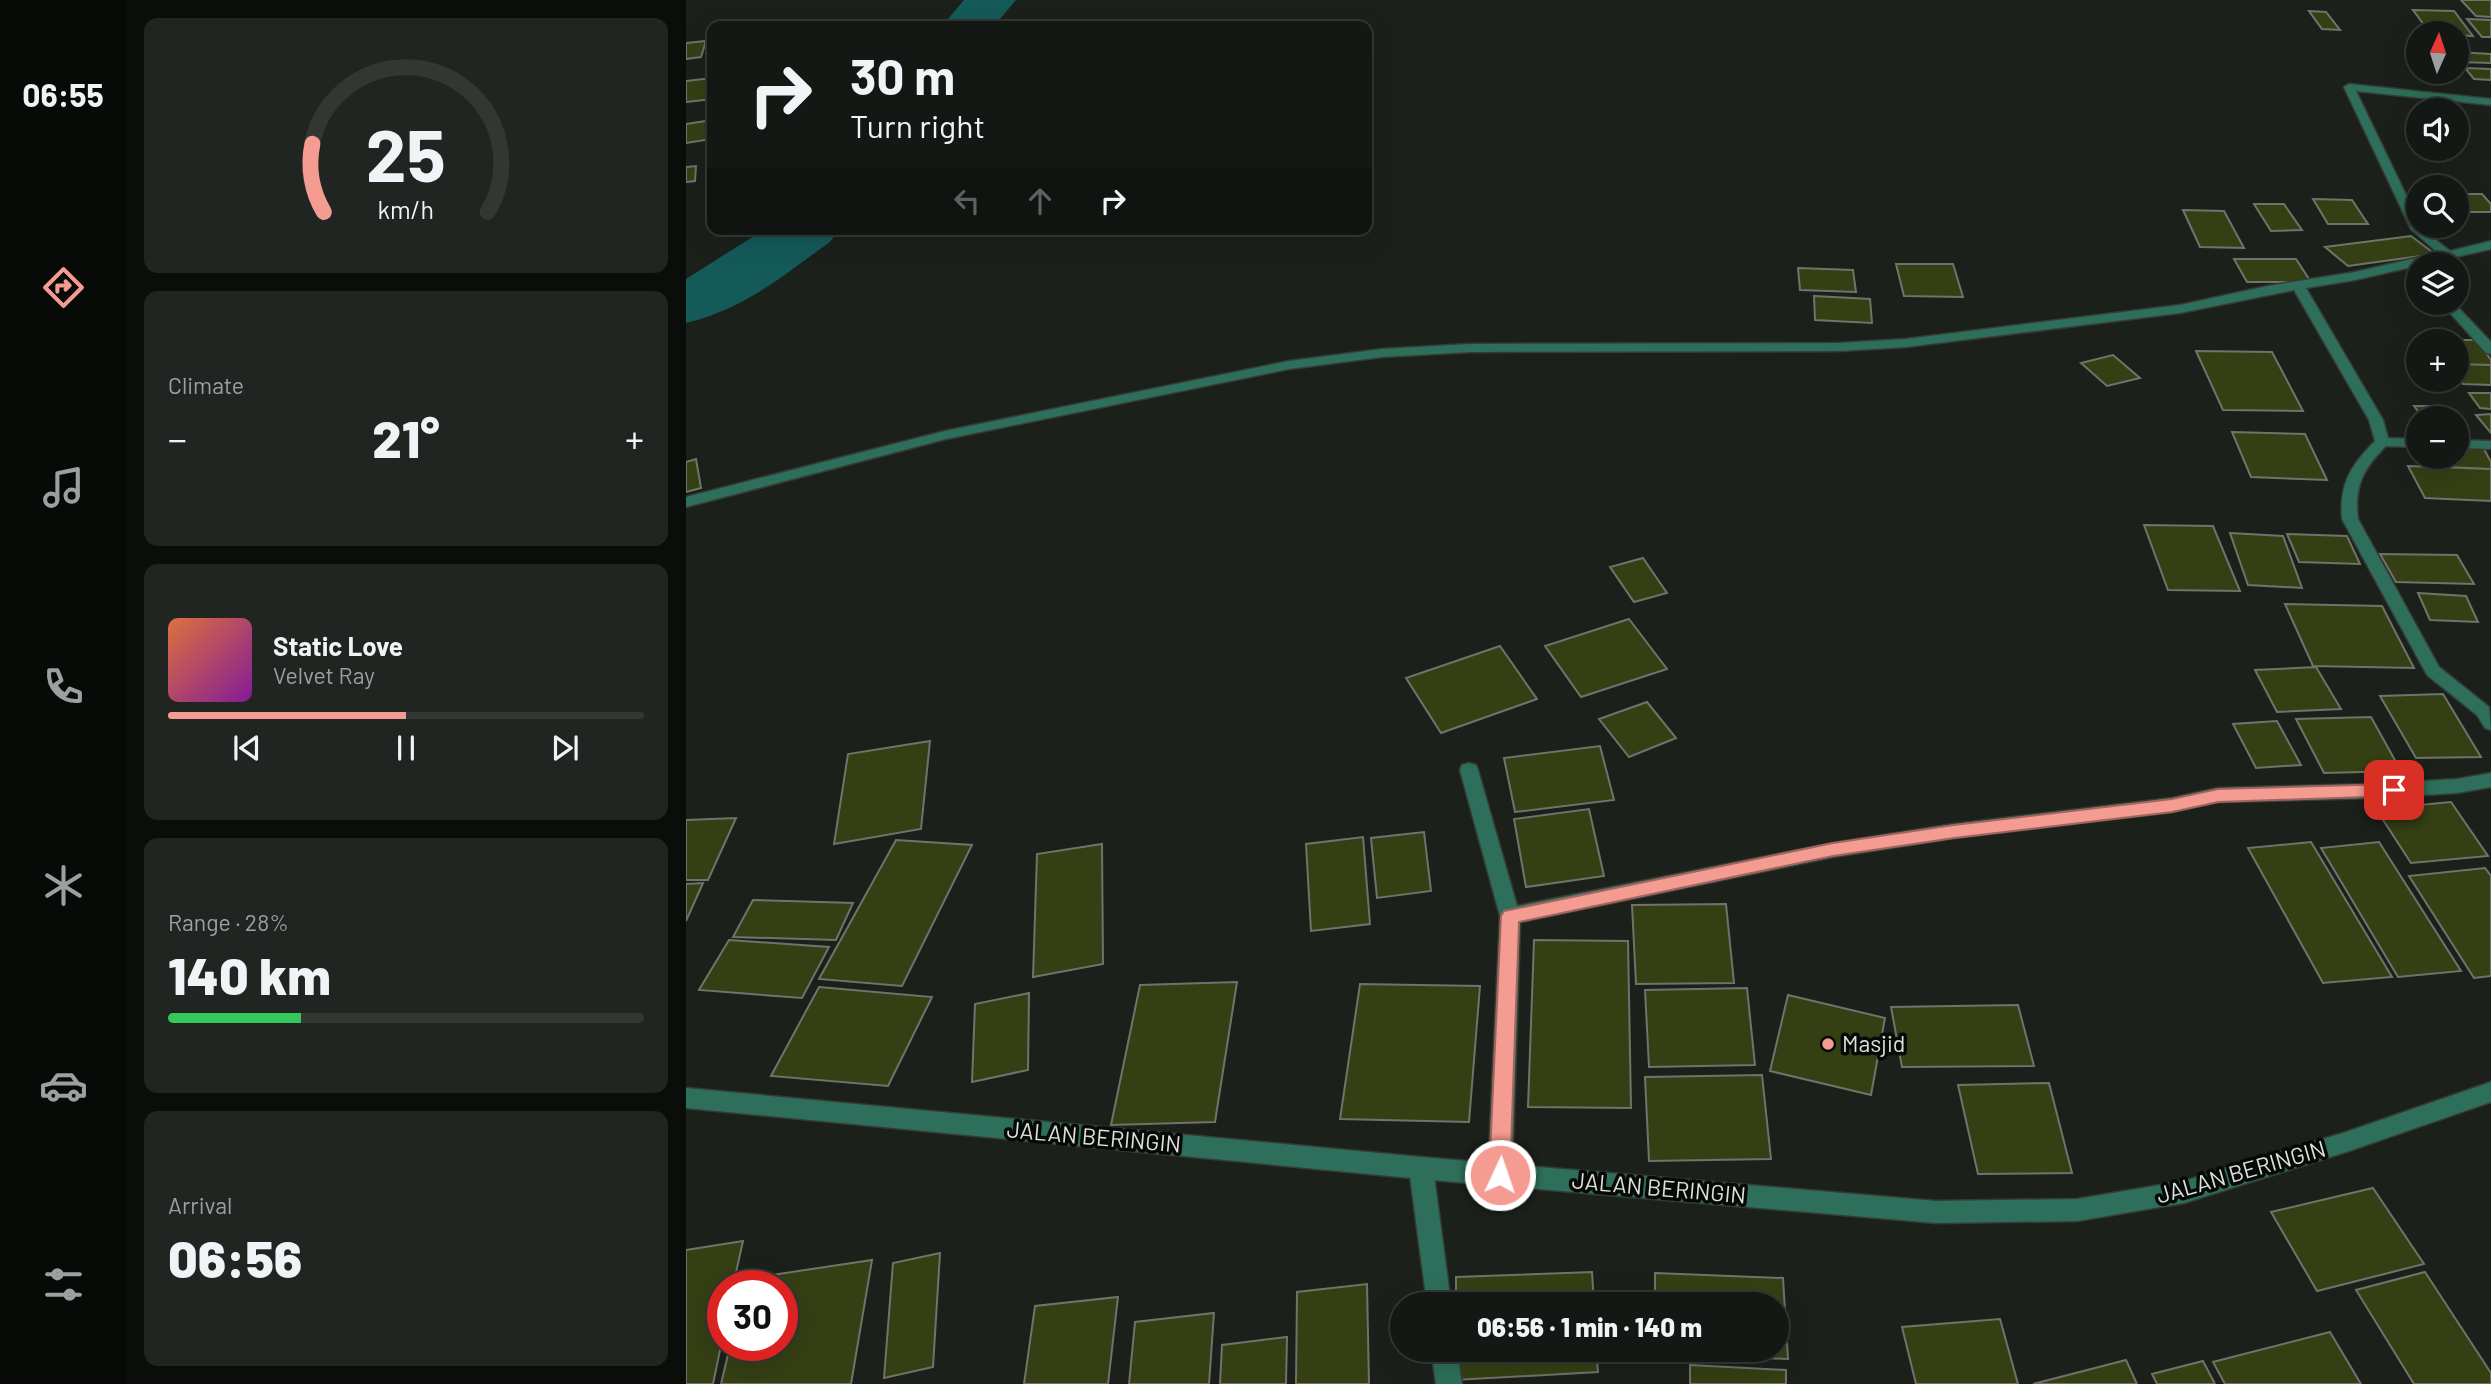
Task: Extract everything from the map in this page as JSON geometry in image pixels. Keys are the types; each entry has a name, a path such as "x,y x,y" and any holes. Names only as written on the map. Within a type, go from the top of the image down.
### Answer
{"street":[{"path":"2444,252 2417,229 2349,87 2491,102"},
{"path":"2464,252 2491,245"},
{"path":"686,502 945,435 1289,365 1382,353 1470,348 1839,347 1906,343 2180,309 2298,285 2406,268"},
{"path":"2298,285 2376,421 2382,442"},
{"path":"2458,315 2491,350"},
{"path":"2382,442 2406,443"},
{"path":"2382,442 2353,477 2346,496 2350,519 2433,671 2483,711 2491,724"},
{"path":"2469,444 2491,445"},
{"path":"1469,770 1510,916 1500,1175"},
{"path":"1510,916 1833,850 1954,831 2172,805 2218,795 2373,791 2457,786 2491,780"},
{"name":"JALAN BERINGIN","path":"686,1098 1421,1168 1936,1212 2077,1210 2184,1192 2346,1142 2491,1091"},
{"path":"1421,1168 1437,1292"},
{"path":"1446,1362 1449,1384"}],"building":[{"path":"2461,0 2491,0 2491,17 2476,16"},
{"path":"2413,10 2454,11 2462,21 2421,21"},
{"path":"2309,11 2326,12 2340,30 2322,29"},
{"path":"2467,19 2491,20 2491,37 2482,37"},
{"path":"706,41 701,57 686,59 686,43"},
{"path":"2469,53 2491,54 2491,63 2469,62"},
{"path":"2469,68 2491,69 2491,80 2474,79"},
{"path":"707,79 707,100 686,102 686,81"},
{"path":"707,121 707,140 686,143 686,124"},
{"path":"696,166 695,181 686,182 686,167"},
{"path":"2469,194 2482,194 2491,204 2491,212 2469,212"},
{"path":"2313,199 2352,200 2368,224 2328,224"},
{"path":"2254,204 2284,204 2302,230 2271,231"},
{"path":"2183,210 2224,211 2244,248 2200,247"},
{"path":"2406,237 2414,238 2432,252 2406,252 2406,258 2348,266 2325,247"},
{"path":"2234,259 2296,259 2311,282 2247,282"},
{"path":"1896,264 1953,264 1963,297 1904,296"},
{"path":"1798,268 1853,270 1856,292 1800,290"},
{"path":"1814,296 1870,299 1872,323 1815,320"},
{"path":"2469,340 2477,340 2491,360 2491,365 2469,364"},
{"path":"2196,351 2272,352 2303,411 2223,410"},
{"path":"2113,355 2140,378 2107,386 2081,363"},
{"path":"2469,364 2491,365 2491,385 2469,384"},
{"path":"2469,393 2491,393 2491,409 2480,408"},
{"path":"2491,414 2491,433 2476,415"},
{"path":"2232,432 2305,434 2327,480 2251,477"},
{"path":"2469,448 2484,449 2491,462 2491,469 2469,468"},
{"path":"696,459 701,488 686,492 686,462"},
{"path":"2410,469 2491,469 2491,501 2425,498"},
{"path":"2144,525 2213,526 2240,591 2168,590"},
{"path":"2230,533 2283,536 2302,588 2248,585"},
{"path":"2287,534 2347,536 2360,564 2299,562"},
{"path":"2380,554 2457,555 2474,584 2396,582"},
{"path":"1643,558 1667,593 1634,602 1610,567"},
{"path":"2418,593 2466,596 2478,622 2430,620"},
{"path":"2285,604 2382,606 2414,668 2313,666"},
{"path":"1629,619 1667,669 1581,697 1545,646"},
{"path":"1500,646 1537,699 1441,733 1406,678"},
{"path":"2316,667 2341,709 2277,712 2255,670"},
{"path":"2443,694 2481,757 2416,758 2380,696"},
{"path":"1647,702 1676,738 1629,757 1599,719"},
{"path":"2371,717 2401,771 2324,773 2296,719"},
{"path":"2277,721 2301,765 2256,768 2233,724"},
{"path":"930,741 921,829 834,844 848,754"},
{"path":"1600,746 1614,800 1515,812 1504,758"},
{"path":"2451,802 2488,856 2411,863 2376,809"},
{"path":"1589,809 1604,876 1526,887 1514,819"},
{"path":"736,818 708,880 686,880 686,820"},
{"path":"1424,832 1431,891 1377,898 1371,838"},
{"path":"1363,837 1370,924 1311,931 1306,844"},
{"path":"896,840 972,845 902,986 819,979"},
{"path":"2311,842 2392,977 2323,983 2248,848"},
{"path":"2379,842 2461,971 2398,977 2321,848"},
{"path":"1102,844 1103,964 1033,977 1037,854"},
{"path":"2485,868 2491,876 2491,976 2474,978 2409,876"},
{"path":"703,883 686,921 686,884"},
{"path":"753,900 853,903 836,940 733,937"},
{"path":"1726,904 1734,983 1636,984 1632,905"},
{"path":"729,940 829,947 802,998 699,990"},
{"path":"1534,940 1628,941 1631,1108 1528,1107"},
{"path":"1237,982 1215,1122 1111,1125 1140,985"},
{"path":"1360,984 1480,986 1469,1122 1340,1119"},
{"path":"819,987 932,997 888,1086 771,1076"},
{"path":"1747,988 1755,1065 1649,1067 1645,990"},
{"path":"1029,993 1028,1070 972,1082 975,1004"},
{"name":"Masjid","path":"1788,995 1885,1018 1871,1095 1770,1071"},
{"path":"2018,1005 2034,1066 1902,1067 1891,1007"},
{"path":"1762,1075 1771,1159 1649,1161 1645,1077"},
{"path":"2049,1083 2072,1173 1978,1174 1958,1085"},
{"path":"2373,1188 2424,1264 2317,1291 2271,1212"},
{"path":"743,1241 737,1270 707,1270 707,1361 718,1361 713,1384 686,1384 686,1250"},
{"path":"940,1253 933,1367 884,1378 893,1263"},
{"path":"872,1260 851,1384 721,1384 726,1361 798,1361 798,1271"},
{"path":"1592,1272 1593,1292 1456,1292 1456,1277"},
{"path":"2425,1272 2491,1373 2491,1384 2414,1384 2356,1290"},
{"path":"1655,1273 1783,1278 1784,1292 1655,1292"},
{"path":"1367,1284 1369,1384 1296,1384 1297,1292"},
{"path":"1118,1297 1108,1384 1024,1384 1035,1306"},
{"path":"1214,1313 1209,1384 1129,1384 1135,1322"},
{"path":"2000,1319 2018,1384 1916,1384 1902,1327"},
{"path":"2330,1332 2361,1384 2225,1384 2213,1362"},
{"path":"1287,1337 1286,1384 1220,1384 1222,1345"},
{"path":"2126,1360 2137,1384 2033,1384"},
{"path":"2203,1361 2215,1384 2157,1384 2152,1374"},
{"path":"1456,1362 1597,1362 1598,1372 1455,1380"},
{"path":"1690,1365 1786,1370 1786,1384 1690,1384"}],"waterway":[{"path":"972,21 992,0"},
{"path":"686,303 720,289 799,235"}],"place":[{"name":"Masjid","path":"1828,1044"}],"route":[{"path":"1500,1175 1510,916 1833,850 1954,831 2172,805 2218,795 2394,790"}]}
